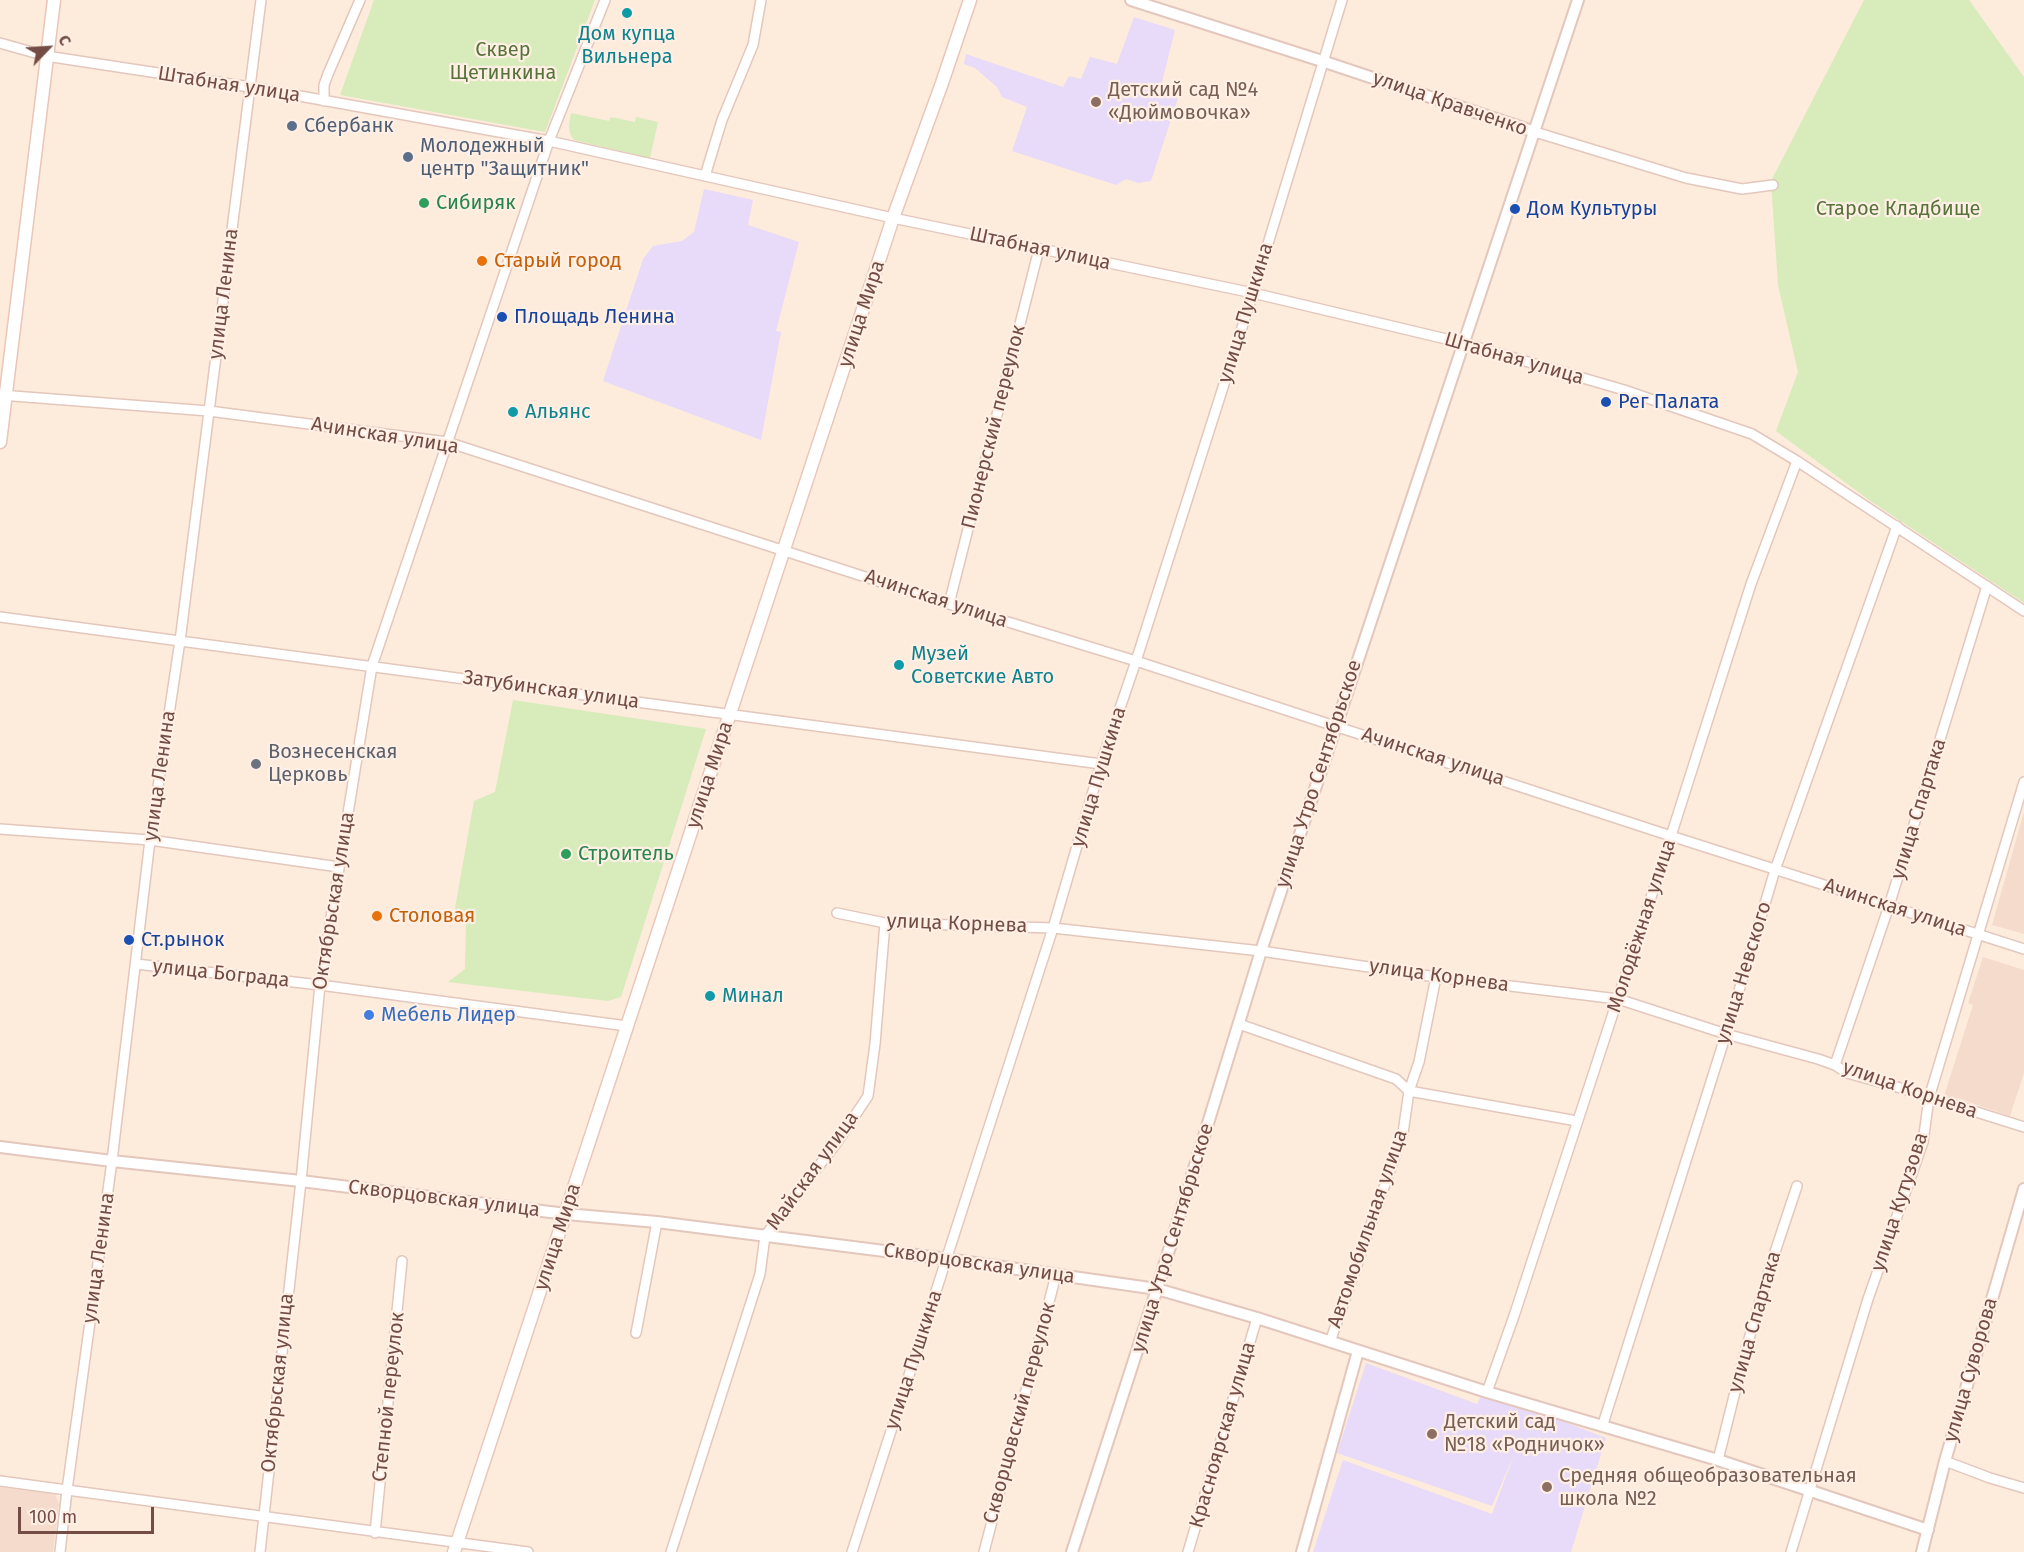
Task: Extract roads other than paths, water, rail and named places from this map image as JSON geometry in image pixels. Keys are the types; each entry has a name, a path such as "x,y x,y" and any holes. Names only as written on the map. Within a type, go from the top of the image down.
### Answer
{"main road":[{"path":"0,442 3,395 54,0"},
{"name":"улица Мира","path":"455,1547 893,218 970,0"}],"street":[{"name":"улица Ленина","path":"60,1552 112,1161 150,840 180,641 261,0"},
{"path":"324,101 324,85 360,0"},
{"name":"Октябрьская улица","path":"260,1552 320,985 372,666 549,141 605,0"},
{"path":"705,176 722,120 753,45 761,0"},
{"name":"улица Кравченко","path":"1131,0 1534,132 1686,178 1742,189 1773,185"},
{"name":"улица Пушкина","path":"852,1552 1053,928 1101,764 1253,293 1342,0"},
{"name":"улица Утро Сентябрьское","path":"1072,1552 1157,1289 1261,951 1578,0"},
{"name":"Штабная улица","path":"0,43 46,56 250,87 549,141 893,218 1253,293 1462,343 1624,390 1752,434 1897,526 2024,611"},
{"name":"Пионерский переулок","path":"949,604 1040,249"},
{"name":"Ачинская улица","path":"3,395 209,411 447,442 949,604 1136,661 2024,949"},
{"name":"Молодёжная улица","path":"1487,1392 1618,999 1751,584 1797,461"},
{"name":"улица Невского","path":"1603,1424 1726,1034 1775,870 1897,526"},
{"name":"улица Спартака","path":"1835,1065 1889,906 1987,586"},
{"name":"Затубинская улица","path":"0,617 1101,764"},
{"name":"улица Кутузова","path":"1791,1552 1868,1299 1923,1142 1929,1098 2024,782"},
{"path":"0,829 150,840 339,867"},
{"name":"улица Корнева","path":"837,913 885,923 1053,928 1261,951 1436,977 1618,999 1726,1034 1835,1065 1847,1073 2024,1127"},
{"name":"Майская улица","path":"672,1552 760,1274 765,1236 838,1141 868,1096 876,1034 885,923"},
{"name":"улица Бограда","path":"136,964 320,985 627,1026"},
{"name":"Автомобильная улица","path":"1330,1342 1403,1133 1409,1091 1419,1062 1436,977"},
{"path":"1239,1024 1395,1079 1409,1091 1577,1121"},
{"name":"Скворцовская улица","path":"0,1147 566,1214 657,1222 947,1259 1157,1289 1257,1318 1487,1392 1603,1424 1719,1460 1928,1530"},
{"name":"улица Спартака","path":"1719,1460 1744,1356 1797,1186"},
{"name":"улица Суворова","path":"1922,1552 1945,1461 2024,1189"},
{"path":"636,1333 657,1222"},
{"name":"Степной переулок","path":"375,1533 402,1261"},
{"name":"Скворцовский переулок","path":"984,1552 1056,1275"},
{"name":"Красноярская улица","path":"1188,1552 1257,1318"},
{"name":"Автомобильная улица","path":"1302,1552 1358,1351"},
{"path":"1945,1461 2024,1488"},
{"path":"0,1481 264,1516 455,1547 528,1552"}],"place":[{"name":"Дом купца Вильнера","path":"627,13"},
{"name":"Детский сад №4 «Дюймовочка»","path":"1096,102"},
{"name":"Сбербанк","path":"292,126"},
{"name":"Молодежный центр \"Защитник\"","path":"408,157"},
{"name":"Сибиряк","path":"424,203"},
{"name":"Дом Культуры","path":"1515,209"},
{"name":"Старый город","path":"482,261"},
{"name":"Площадь Ленина","path":"502,317"},
{"name":"Рег Палата","path":"1606,402"},
{"name":"Альянс","path":"513,412"},
{"name":"Музей Советские Авто","path":"899,665"},
{"name":"Вознесенская Церковь","path":"256,764"},
{"name":"Строитель","path":"566,854"},
{"name":"Столовая","path":"377,916"},
{"name":"Ст.рынок","path":"129,940"},
{"name":"Минал","path":"710,996"},
{"name":"Мебель Лидер","path":"369,1015"},
{"name":"Детский сад №18 «Родничок»","path":"1432,1434"},
{"name":"Средняя общеобразовательная школа №2","path":"1547,1487"}],"park label":[{"name":"Сквер Щетинкина","path":"503,62"},
{"name":"Старое Кладбище","path":"1898,209"}]}
